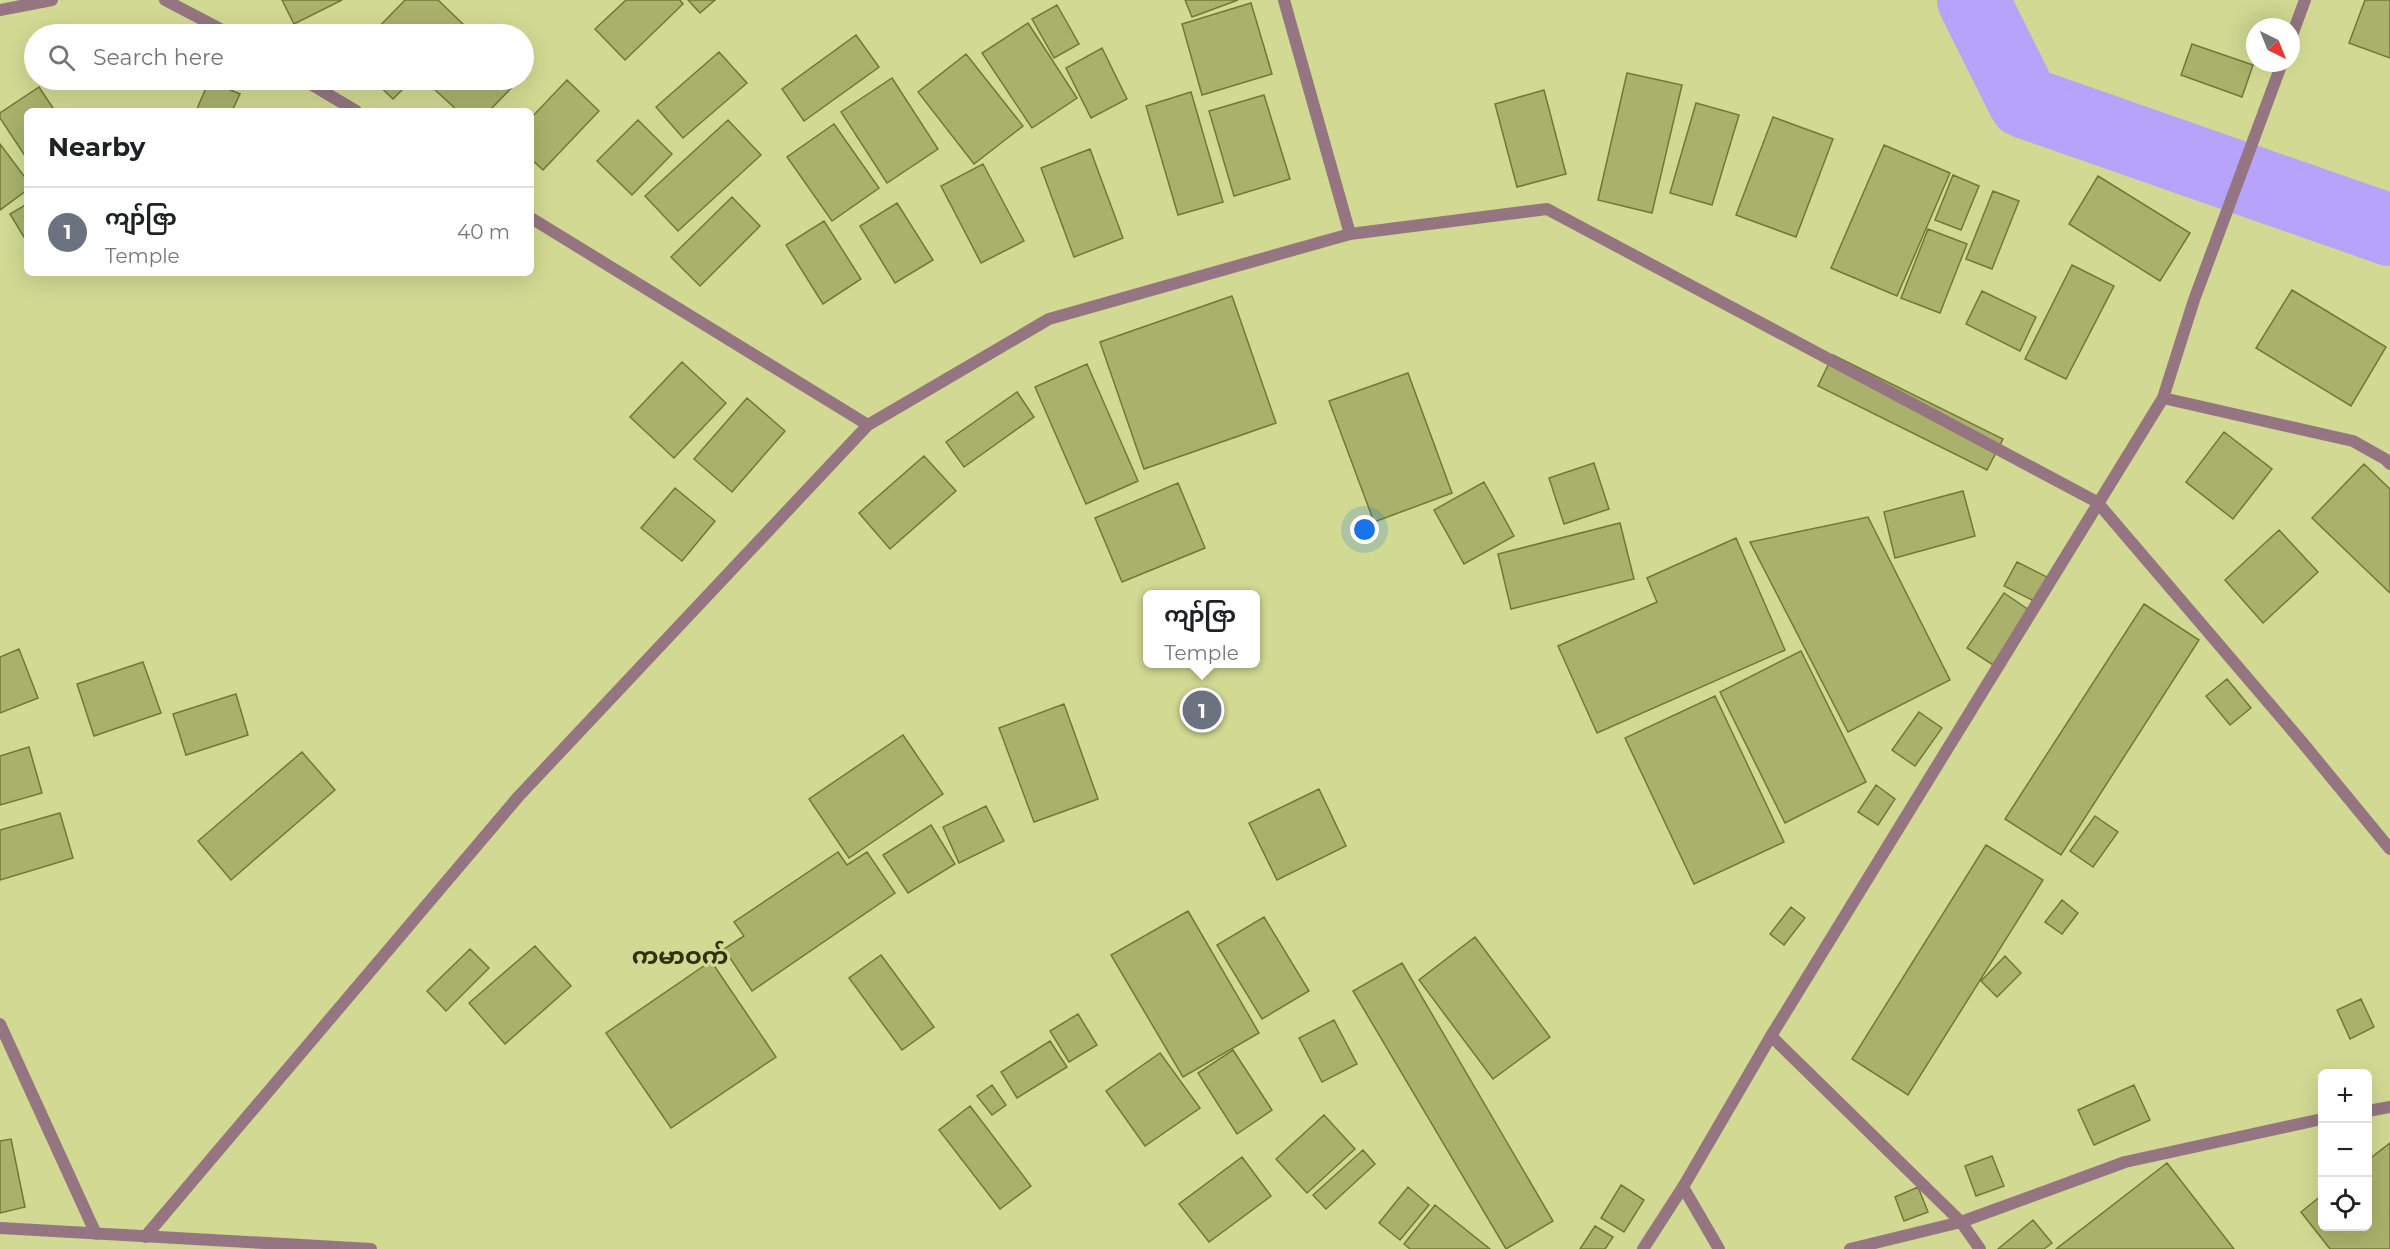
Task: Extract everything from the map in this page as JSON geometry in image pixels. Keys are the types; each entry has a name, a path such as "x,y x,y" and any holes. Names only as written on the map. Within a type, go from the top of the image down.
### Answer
{"street":[{"path":"0,10 52,0"},
{"path":"165,0 211,24"},
{"path":"1284,0 1350,234"},
{"path":"2298,18 2305,0"},
{"path":"1643,1249 1683,1187 1771,1036 2097,502 2163,398 2194,300 2279,72"},
{"path":"321,90 351,108"},
{"path":"145,1237 518,796 868,425 1049,320 1350,234 1547,209 2097,502 2390,849"},
{"path":"534,220 868,425"},
{"path":"2163,398 2353,441 2390,464"},
{"path":"0,1024 96,1234"},
{"path":"1771,1036 1961,1221 1980,1249"},
{"path":"2372,1110 2390,1107"},
{"path":"1850,1249 1961,1221 2125,1162 2318,1120"},
{"path":"1683,1187 1719,1249"},
{"path":"0,1228 371,1249"}],"building":[{"path":"282,0 342,0 294,24"},
{"path":"405,0 438,0 463,24 382,24"},
{"path":"626,0 680,0 683,4 625,60 595,29"},
{"path":"688,0 715,0 700,13"},
{"path":"1185,0 1238,0 1192,17"},
{"path":"2365,0 2390,0 2390,58 2349,43"},
{"path":"1251,3 1272,74 1202,95 1182,24"},
{"path":"1057,5 1079,44 1054,58 1032,19"},
{"path":"1028,23 1077,98 1032,128 982,53"},
{"path":"856,35 879,67 804,121 782,89"},
{"path":"2192,44 2246,63 2246,72 2251,72 2242,97 2181,75"},
{"path":"1102,48 1127,99 1091,118 1066,68"},
{"path":"719,52 747,83 683,138 656,107"},
{"path":"966,54 1023,126 974,164 918,92"},
{"path":"1627,73 1682,85 1652,213 1598,200"},
{"path":"892,78 938,149 887,183 841,112"},
{"path":"567,80 599,111 543,170 534,162 534,115"},
{"path":"34,90 41,90 53,108 24,108 24,154 0,118 0,113"},
{"path":"205,90 230,90 240,94 233,108 197,108"},
{"path":"384,90 402,90 393,99"},
{"path":"435,90 509,90 492,108 455,108"},
{"path":"1544,90 1566,174 1517,187 1495,104"},
{"path":"1191,92 1223,202 1178,215 1146,106"},
{"path":"1264,95 1290,179 1234,196 1209,111"},
{"path":"1696,103 1739,115 1712,205 1670,193"},
{"path":"1773,117 1833,139 1796,237 1736,215"},
{"path":"638,120 672,154 632,195 597,161"},
{"path":"728,120 761,155 678,231 645,196"},
{"path":"834,124 879,188 832,221 787,157"},
{"path":"0,144 24,176 24,192 0,210"},
{"path":"1884,145 1950,173 1897,296 1831,268"},
{"path":"1090,149 1123,238 1074,257 1041,168"},
{"path":"983,164 1024,241 981,263 941,186"},
{"path":"1953,175 1979,186 1961,230 1935,220"},
{"path":"2098,176 2190,233 2160,281 2069,224"},
{"path":"1993,191 2019,201 1992,269 1966,259"},
{"path":"732,197 760,226 700,286 671,257"},
{"path":"897,203 933,260 895,283 860,226"},
{"path":"24,206 24,237 10,214"},
{"path":"824,221 861,279 823,304 786,245"},
{"path":"1928,229 1967,244 1940,313 1901,298"},
{"path":"2072,265 2114,286 2066,379 2025,359"},
{"path":"2292,290 2386,347 2351,406 2256,348"},
{"path":"1982,291 2036,317 2020,351 1966,324"},
{"path":"1232,296 1276,423 1144,469 1100,342"},
{"path":"1833,355 2003,439 1987,470 1818,386"},
{"path":"682,362 726,403 674,458 630,417"},
{"path":"1087,364 1138,481 1086,504 1035,387"},
{"path":"1408,373 1452,493 1374,522 1329,401"},
{"path":"1017,392 1034,417 964,467 946,442"},
{"path":"747,398 785,431 732,492 694,459"},
{"path":"2224,432 2272,469 2233,519 2186,482"},
{"path":"924,456 956,491 890,549 859,513"},
{"path":"1594,463 1609,509 1564,524 1549,478"},
{"path":"2364,464 2390,489 2390,593 2312,518"},
{"path":"1484,482 1514,536 1464,564 1434,510"},
{"path":"1178,483 1205,548 1122,582 1095,518"},
{"path":"675,488 715,521 682,561 641,528"},
{"path":"1963,491 1975,536 1895,558 1884,512"},
{"path":"1868,517 1950,680 1848,732 1750,542"},
{"path":"1620,523 1634,579 1511,609 1498,554"},
{"path":"2279,530 2318,572 2263,623 2225,580"},
{"path":"1736,538 1785,650 1597,733 1558,646 1657,602 1647,578"},
{"path":"2017,562 2047,577 2034,601 2004,586"},
{"path":"2004,593 2029,610 1993,665 1967,648"},
{"path":"2144,604 2199,640 2061,855 2005,819"},
{"path":"19,649 38,698 0,713 0,657"},
{"path":"1801,651 1866,782 1785,823 1720,692"},
{"path":"143,662 161,713 94,736 77,684"},
{"path":"2227,679 2251,708 2230,725 2206,696"},
{"path":"236,694 248,735 186,755 173,714"},
{"path":"1715,696 1784,842 1694,884 1625,738"},
{"path":"1064,704 1098,799 1034,822 999,728"},
{"path":"1919,712 1942,728 1915,766 1892,750"},
{"path":"903,735 943,794 849,858 809,799"},
{"path":"29,747 42,793 0,805 0,756"},
{"path":"302,752 335,790 231,880 198,841"},
{"path":"1876,785 1895,799 1878,825 1858,812"},
{"path":"1319,789 1346,846 1277,880 1249,823"},
{"path":"986,806 1004,841 959,863 943,827"},
{"path":"60,813 73,858 0,880 0,830"},
{"path":"2095,816 2118,832 2093,867 2070,851"},
{"path":"931,825 955,864 908,893 883,855"},
{"path":"1986,845 2043,880 1908,1095 1852,1059"},
{"path":"838,852 847,865 867,852 895,893 752,991 724,949 744,936 734,922"},
{"path":"2062,900 2078,913 2062,934 2045,922"},
{"path":"1791,907 1805,918 1784,945 1770,934"},
{"path":"1188,911 1259,1033 1183,1077 1111,955"},
{"path":"1264,917 1309,991 1262,1019 1217,945"},
{"path":"1475,937 1550,1037 1493,1079 1419,980"},
{"path":"535,946 571,986 505,1044 469,1003"},
{"path":"470,949 489,968 446,1011 427,991"},
{"path":"881,955 934,1027 902,1050 849,978"},
{"path":"2005,956 2021,973 1997,997 1981,981"},
{"path":"711,961 776,1057 671,1128 606,1033"},
{"path":"1402,963 1553,1221 1506,1249 1353,991"},
{"path":"2361,999 2374,1027 2350,1039 2337,1010"},
{"path":"1078,1014 1097,1045 1069,1062 1050,1031"},
{"path":"1334,1020 1357,1064 1322,1082 1299,1038"},
{"path":"1050,1041 1067,1067 1017,1098 1001,1072"},
{"path":"1233,1050 1272,1110 1237,1134 1198,1073"},
{"path":"1160,1053 1200,1108 1145,1146 1106,1091"},
{"path":"992,1085 1006,1105 992,1115 977,1096"},
{"path":"2134,1085 2150,1120 2094,1145 2078,1110"},
{"path":"970,1106 1031,1186 1000,1209 939,1130"},
{"path":"1324,1115 1355,1149 1307,1193 1276,1159"},
{"path":"11,1139 25,1207 0,1213 0,1141"},
{"path":"2390,1143 2390,1249 2330,1249 2301,1212 2318,1198 2318,1231 2372,1231 2372,1157"},
{"path":"1363,1150 1375,1164 1326,1209 1313,1195"},
{"path":"1992,1156 2004,1186 1976,1196 1965,1166"},
{"path":"1242,1157 1271,1196 1209,1242 1179,1204"},
{"path":"2167,1163 2234,1249 2056,1249"},
{"path":"1621,1185 1644,1200 1624,1232 1601,1218"},
{"path":"1408,1187 1429,1205 1400,1240 1379,1223"},
{"path":"1918,1187 1928,1212 1904,1221 1895,1197"},
{"path":"1435,1205 1490,1249 1410,1249 1404,1244"},
{"path":"2033,1220 2052,1243 2044,1249 1998,1249"},
{"path":"1595,1226 1613,1237 1605,1249 1580,1249"}],"waterway":[{"path":"1973,0 2024,102 2390,230"}],"place":[{"name":"ကျာ်ဇြာ","path":"1202,710"}],"district":[{"name":"ကမာဝက်","path":"680,955"}]}
